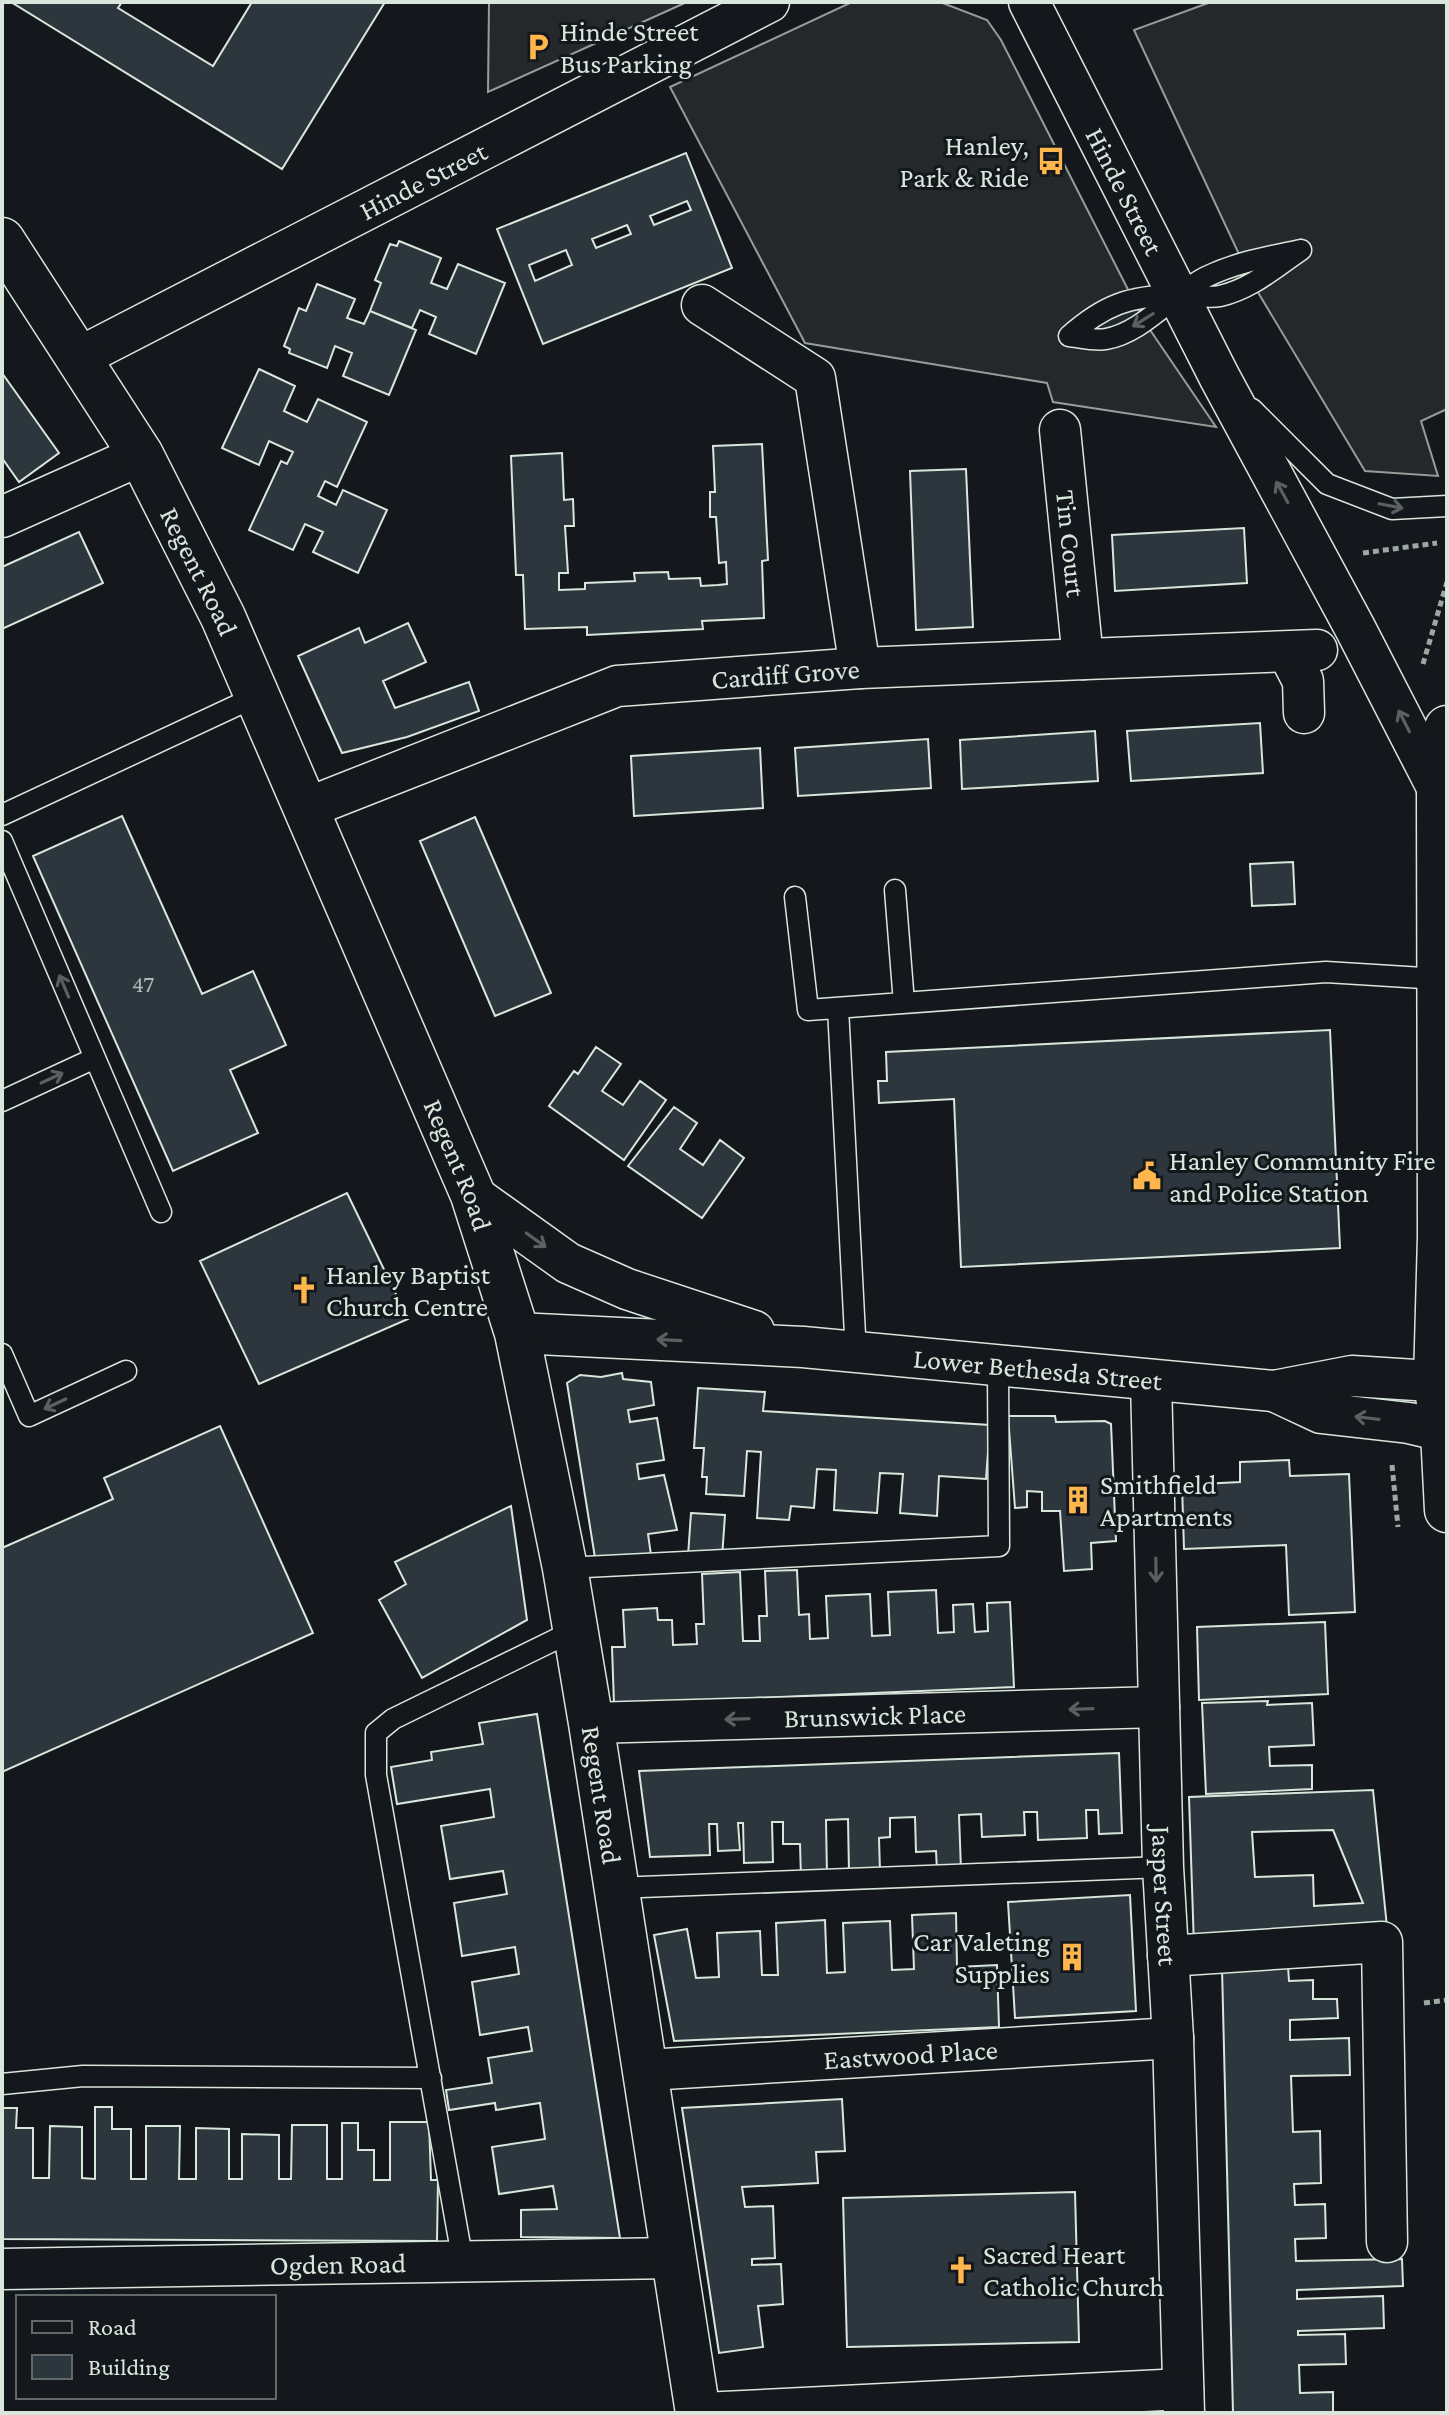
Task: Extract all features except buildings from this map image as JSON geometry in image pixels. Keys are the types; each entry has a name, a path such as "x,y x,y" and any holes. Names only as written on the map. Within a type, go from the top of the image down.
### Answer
{"street":[{"name":"Hinde Street","path":"78,358 769,2"},
{"name":"Hinde Street","path":"1029,2 1220,378 1383,679 1439,791"},
{"name":"Regent Road","path":"2,240 141,455 223,617 473,1195 517,1333 565,1568 647,2070 673,2258 701,2413"},
{"path":"702,305 815,378 860,668"},
{"name":"Tin Court","path":"1060,430 1083,659"},
{"path":"2,517 141,455"},
{"name":"Cardiff Grove","path":"307,808 617,686 860,668 1303,651 1304,713"},
{"path":"1447,728 1439,791 1440,1236 1447,1510"},
{"name":"Lower Bethesda Street","path":"473,1195 568,1263 627,1289 803,1347"},
{"name":"Lower Bethesda Street","path":"517,1333 803,1347 1274,1391 1352,1376 1442,1381"},
{"name":"Jasper Street","path":"1151,1380 1163,1867 1173,2038 1184,2401"},
{"name":"Lower Bethesda Street","path":"1274,1391 1321,1413 1409,1423 1445,1432"},
{"name":"Brunswick Place","path":"591,1723 1159,1707"},
{"path":"1168,1956 1382,1942 1387,2242"},
{"name":"Eastwood Place","path":"647,2070 1173,2038"},
{"name":"Ogden Road","path":"2,2269 673,2258"},
{"path":"701,2413 1184,2401"}],"lane":[{"path":"1178,295 1132,298 1095,313 1069,336 1105,340 1144,321 1178,295 1205,278 1244,262 1301,250 1253,284 1218,297 1178,295"},
{"path":"1220,378 1327,484 1392,509 1447,506"},
{"path":"2,815 257,696"},
{"path":"2,841 161,1212"},
{"path":"895,890 904,1003"},
{"path":"795,897 808,1010 1326,972 1439,979"},
{"path":"838,1008 856,1354"},
{"path":"5,1100 95,1058"},
{"path":"2,1354 29,1416 126,1371"},
{"path":"565,1568 999,1546 998,1367"},
{"path":"463,2262 376,1775 376,1733 393,1719 575,1630"},
{"path":"615,1888 1163,1867"},
{"path":"2,2084 83,2076 431,2078"}],"path":[{"path":"1361,553 1447,541"},
{"path":"1421,674 1447,582"},
{"path":"1388,1460 1394,1467 1398,1527"}],"shaded area":[{"name":"Hinde Street Bus Parking","path":"489,2 687,2 488,92"},
{"path":"852,2 940,2 987,20 1001,40 1144,321 1216,427 1053,402 1047,383 805,343 670,87"},
{"path":"1211,2 1447,2 1447,409 1421,421 1438,476 1365,471 1253,284 1134,30"}],"place":[{"name":"Hinde Street Bus Parking","path":"538,47"},
{"name":"Hanley, Park & Ride","path":"1051,161"},
{"name":"Hanley Community Fire and Police Station","path":"1147,1176"},
{"name":"Hanley Baptist Church Centre","path":"304,1290"},
{"name":"Smithfield Apartments","path":"1078,1500"},
{"name":"Car Valeting Supplies","path":"1072,1957"},
{"name":"Sacred Heart Catholic Church","path":"961,2270"}]}
